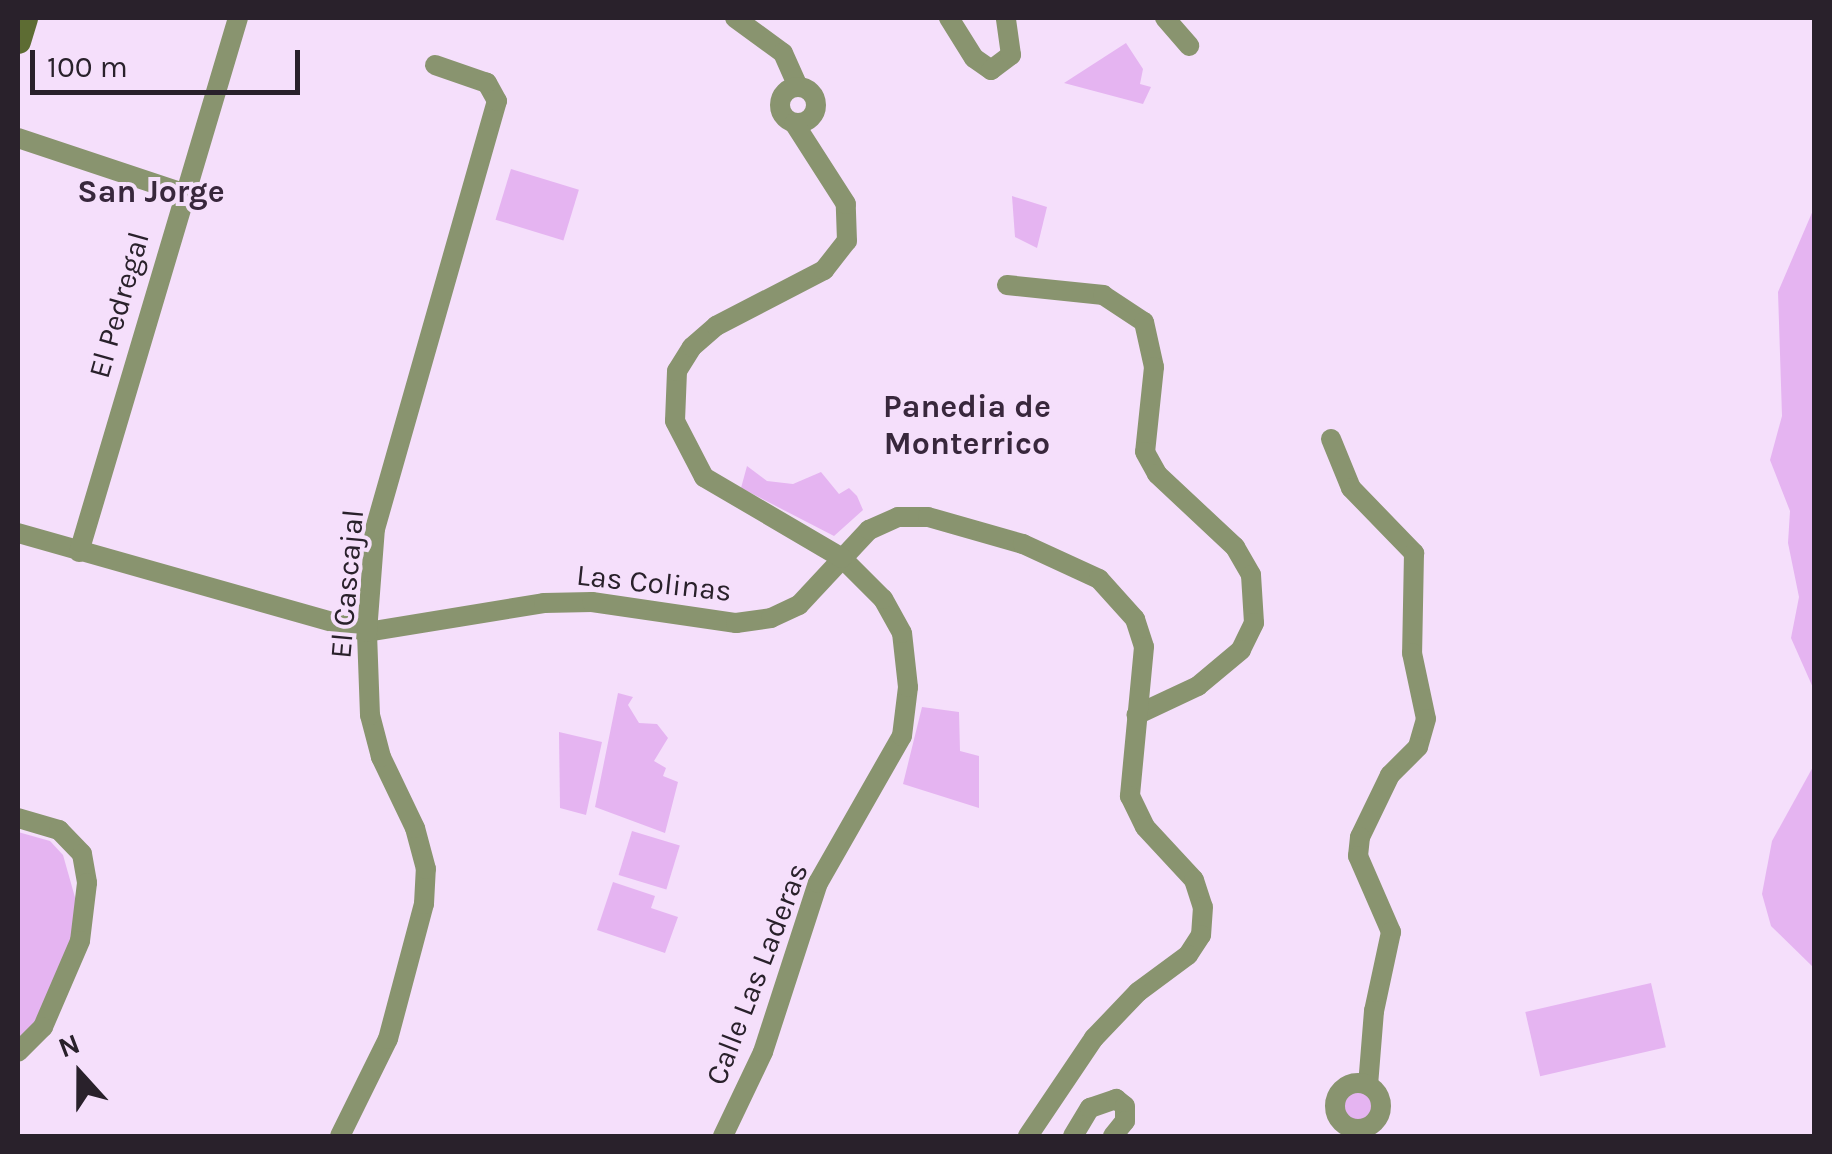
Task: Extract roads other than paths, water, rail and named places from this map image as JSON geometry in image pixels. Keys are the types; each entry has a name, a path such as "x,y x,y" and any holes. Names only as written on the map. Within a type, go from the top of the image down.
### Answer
{"street":[{"path":"18,41 24,18"},
{"name":"El Pedregal","path":"79,552 183,192 238,18"},
{"path":"735,18 783,53 798,86 814,95 815,113 794,123 780,102 798,86"},
{"path":"949,18 974,58 991,70 1011,54 1006,18"},
{"path":"1165,18 1189,46"},
{"name":"El Cascajal","path":"340,1136 388,1040 424,904 426,869 415,828 382,757 370,714 367,632 375,530 497,101 487,84 435,65"},
{"name":"Calle Las Laderas","path":"815,113 819,153"},
{"name":"Calle Las Laderas","path":"723,1136 763,1052 818,882 902,736 908,687 902,632 884,600 842,558 704,477 686,450 672,396 677,371 704,337 838,257 849,222 819,153 794,123"},
{"path":"18,138 183,192"},
{"path":"1007,285 1103,295 1144,322 1154,368 1145,452 1157,474 1235,547 1251,575 1254,623 1241,650 1198,686 1136,715"},
{"path":"1331,439 1351,488 1414,553 1412,652 1426,719 1418,747 1390,775 1360,837 1358,856 1391,932 1374,1011 1368,1085 1381,1111 1373,1124 1359,1133 1339,1120 1336,1098 1346,1086 1368,1085"},
{"name":"Las Colinas","path":"18,533 367,632 544,604 592,602 736,623 770,618 799,605 868,530 898,518 928,517 1022,544 1098,580 1136,620 1144,647 1130,796 1146,827 1194,880 1204,908 1201,935 1188,955 1138,992 1094,1038 1028,1136"},
{"path":"18,818 59,830 82,854 87,883 80,941 42,1027 18,1052"},
{"path":"1073,1136 1090,1108 1116,1099 1125,1106 1124,1121 1113,1136"}],"district":[{"name":"San Jorge","path":"151,192"},
{"name":"Panedia de Monterrico","path":"967,426"}]}
